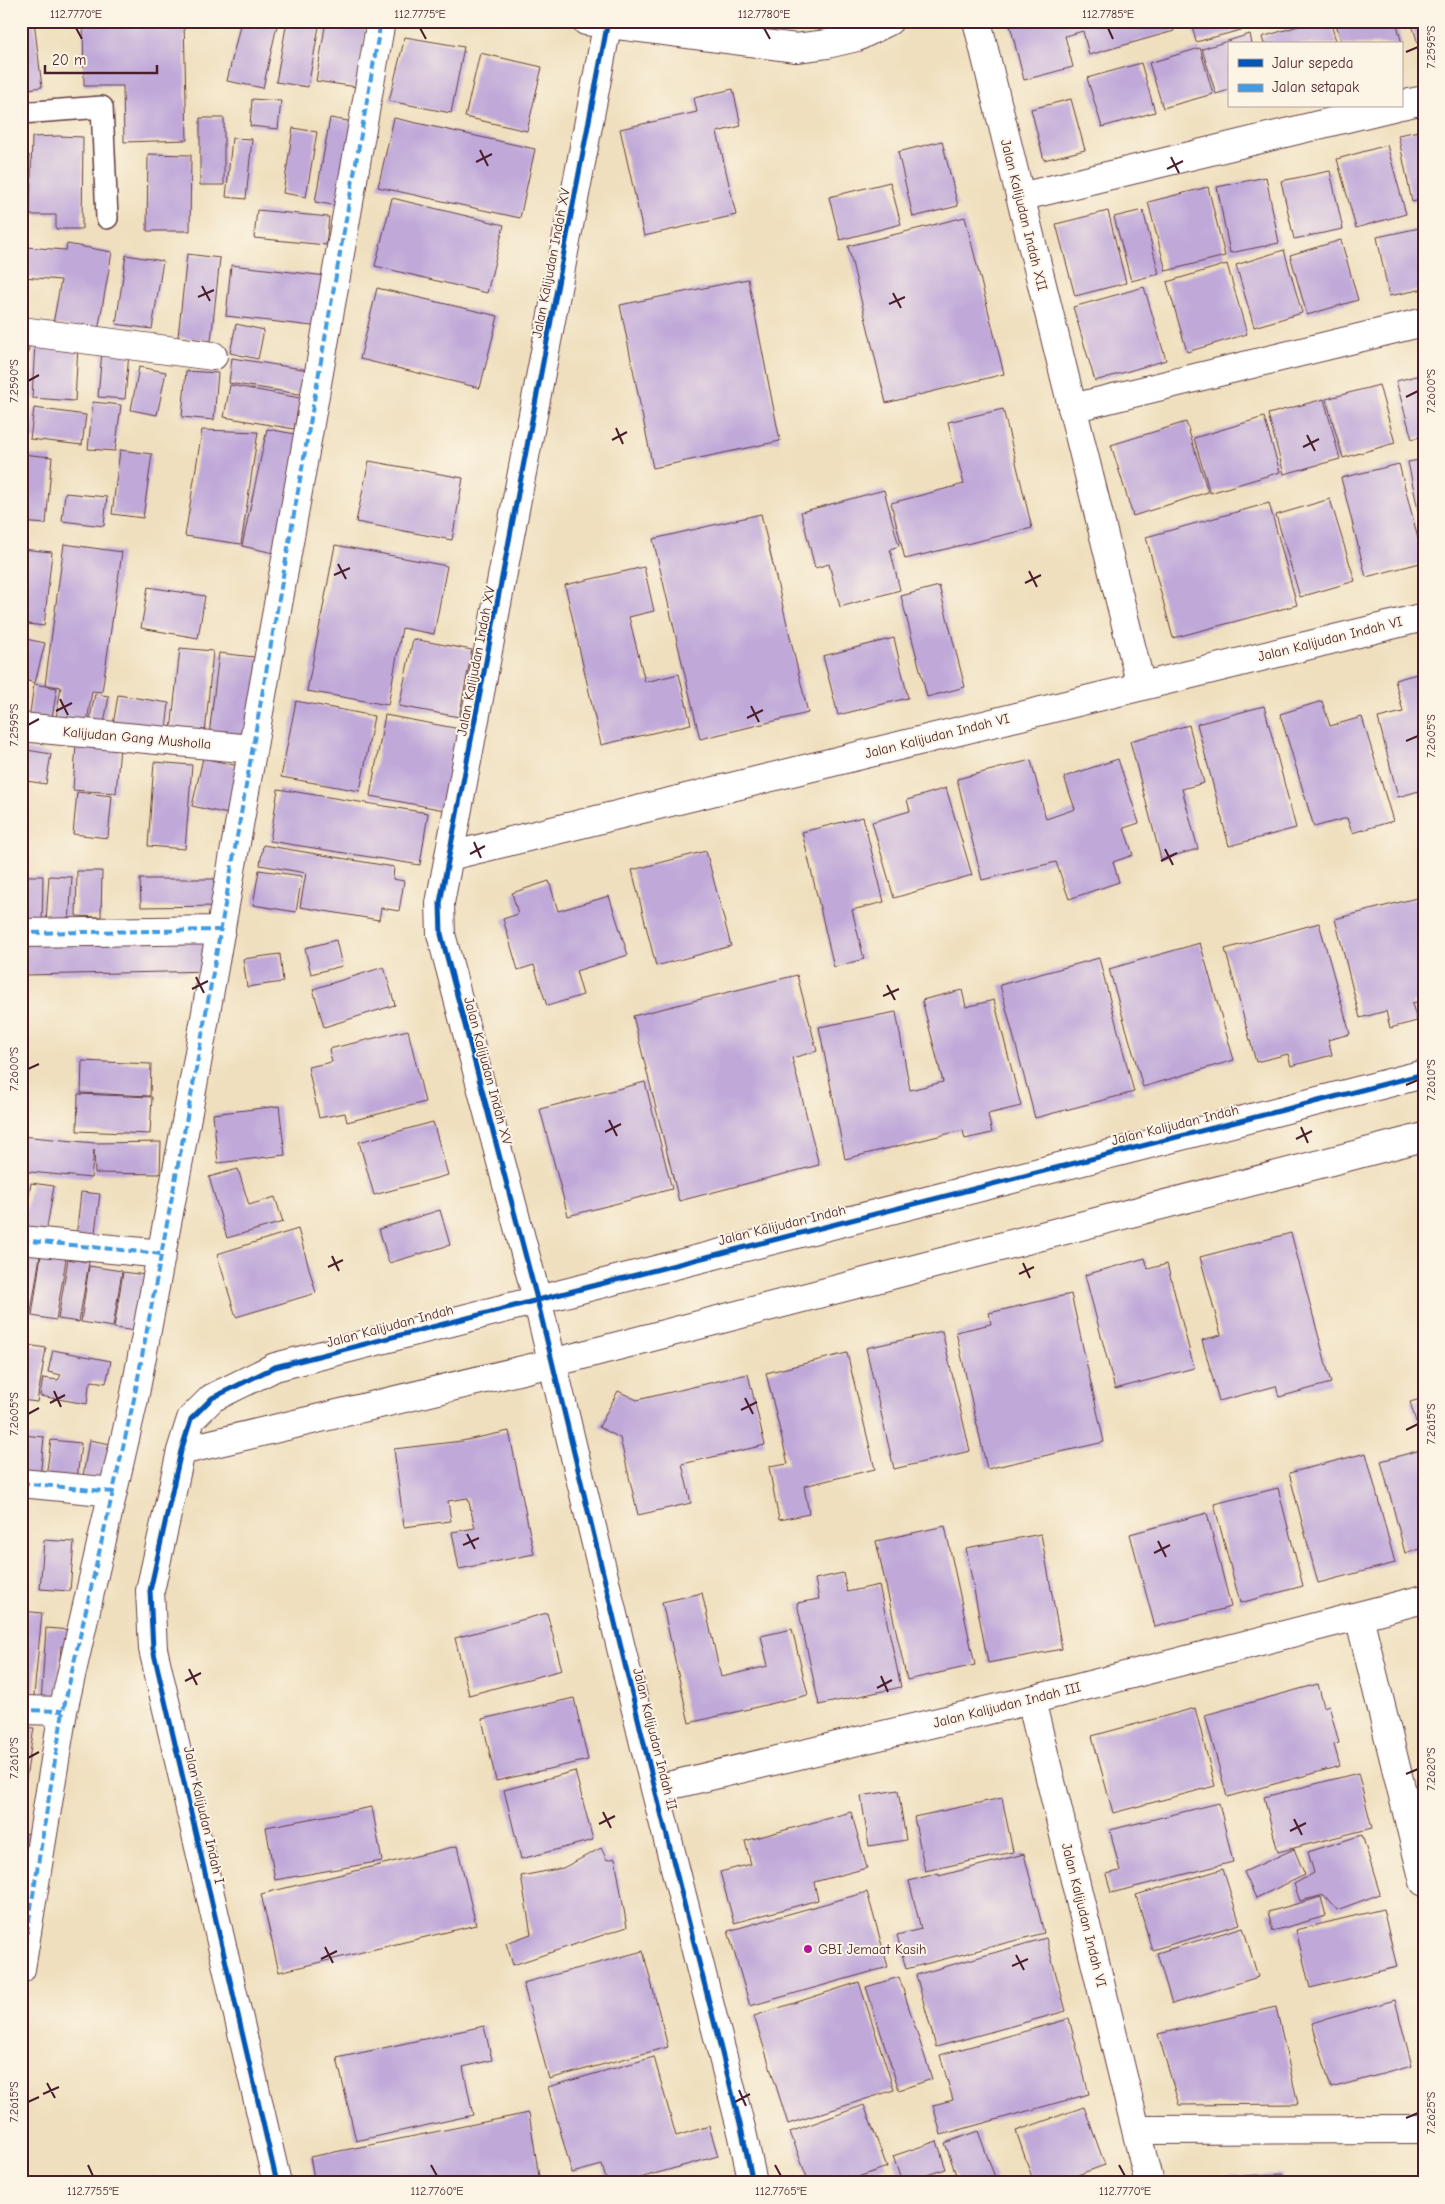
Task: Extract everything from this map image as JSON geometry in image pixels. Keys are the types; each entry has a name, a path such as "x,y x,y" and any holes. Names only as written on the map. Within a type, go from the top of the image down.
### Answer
{"street":[{"path":"21,1969 24,1929 63,1711 134,1398 162,1254 381,21"},
{"path":"601,22 796,48 827,44 858,29 889,21"},
{"name":"Jalan Kalijudan Indah XII","path":"977,21 1141,686"},
{"name":"Jalan Kalijudan Indah XV","path":"537,1300 441,934 440,903 601,22"},
{"path":"1402,105 1424,100"},
{"path":"1020,197 1390,108"},
{"path":"1072,408 1424,322"},
{"path":"21,331 213,356"},
{"name":"Jalan Kalijudan Indah VI","path":"450,856 1424,617"},
{"name":"Kalijudan Gang Musholla","path":"21,727 252,749"},
{"path":"21,933 221,930"},
{"name":"Jalan Kalijudan Indah","path":"181,1451 191,1419 212,1398 275,1367 1424,1074"},
{"path":"181,1451 552,1363 1424,1137"},
{"path":"21,1240 162,1254"},
{"name":"Jalan Kalijudan Indah II","path":"537,1300 655,1789 754,2183"},
{"name":"Jalan Kalijudan Indah I","path":"181,1451 150,1591 154,1649 277,2183"},
{"path":"21,1484 113,1492"},
{"name":"Jalan Kalijudan Indah III","path":"655,1789 1031,1700 1424,1600"},
{"path":"1359,1616 1414,1804 1424,1882"},
{"name":"Jalan Kalijudan Indah VI","path":"1031,1700 1149,2183"},
{"path":"21,1710 63,1711"},
{"path":"1136,2130 1424,2129"}],"lane":[{"path":"21,113 102,107 107,218"}],"building":[{"path":"21,21 34,21 42,87 21,90"},
{"path":"241,21 278,21 263,88 227,81"},
{"path":"287,21 320,21 308,87 276,82"},
{"path":"326,21 367,21 357,87 316,81"},
{"path":"1009,21 1171,21 1174,31 1089,55 1083,31 1065,36 1073,67 1024,80"},
{"path":"1191,21 1262,21 1263,24 1196,42"},
{"path":"1315,21 1330,21 1336,42 1263,42 1262,37"},
{"path":"1335,21 1396,21 1401,42 1341,42"},
{"path":"1411,21 1424,21 1424,60 1423,60"},
{"path":"184,22 187,140 124,142 123,86 84,86 83,24"},
{"path":"1250,34 1252,42 1228,42 1228,90 1216,94 1202,49"},
{"path":"405,37 464,47 451,113 389,101"},
{"path":"1200,48 1213,94 1163,108 1149,63"},
{"path":"480,53 542,67 527,131 465,117"},
{"path":"1141,63 1155,112 1102,127 1087,78"},
{"path":"733,89 741,126 717,132 736,215 644,236 620,129 697,112 694,98"},
{"path":"252,99 281,101 278,129 250,126"},
{"path":"1071,99 1085,150 1044,160 1031,109"},
{"path":"200,118 224,118 224,185 200,185"},
{"path":"330,118 360,123 345,207 315,202"},
{"path":"394,118 535,149 520,218 378,187"},
{"path":"293,128 317,132 306,197 283,193"},
{"path":"1424,130 1424,199 1412,202 1398,135"},
{"path":"32,137 83,137 82,229 56,229 56,215 30,215"},
{"path":"232,138 252,139 246,199 226,197"},
{"path":"942,141 958,206 913,217 898,152"},
{"path":"1387,145 1406,214 1356,228 1337,159"},
{"path":"148,154 191,155 190,231 147,231"},
{"path":"21,155 29,155 28,220 21,220"},
{"path":"1330,171 1343,229 1294,239 1281,181"},
{"path":"1266,177 1279,243 1230,253 1217,187"},
{"path":"890,182 901,224 840,240 829,197"},
{"path":"1208,187 1225,256 1166,271 1148,202"},
{"path":"392,198 504,225 487,293 375,266"},
{"path":"257,210 329,217 326,245 254,238"},
{"path":"1143,210 1159,274 1131,281 1114,217"},
{"path":"1108,211 1126,283 1075,296 1056,224"},
{"path":"965,217 1004,374 886,403 848,246"},
{"path":"1424,227 1424,289 1389,296 1377,237"},
{"path":"1341,240 1358,300 1307,315 1290,255"},
{"path":"67,244 112,252 98,331 53,324 61,280 23,277 25,247 66,250"},
{"path":"1284,250 1302,313 1254,327 1236,265"},
{"path":"187,254 220,258 211,341 178,337"},
{"path":"126,255 163,261 152,329 116,324"},
{"path":"1227,264 1247,334 1187,352 1167,282"},
{"path":"231,265 335,277 329,328 226,316"},
{"path":"748,279 780,441 653,468 620,305"},
{"path":"1144,287 1166,360 1095,381 1073,307"},
{"path":"377,288 498,316 480,388 360,359"},
{"path":"236,324 264,330 258,359 230,353"},
{"path":"21,337 31,339 22,379 21,379"},
{"path":"35,342 78,345 75,401 32,398"},
{"path":"102,351 129,353 125,399 98,397"},
{"path":"232,358 315,371 312,396 229,383"},
{"path":"139,367 166,372 157,415 131,410"},
{"path":"186,371 218,373 214,420 182,417"},
{"path":"1424,374 1424,436 1412,439 1396,381"},
{"path":"230,385 300,398 294,429 224,417"},
{"path":"1379,385 1395,443 1343,458 1326,399"},
{"path":"1324,399 1340,459 1284,474 1268,414"},
{"path":"93,402 121,405 115,451 88,449"},
{"path":"34,408 86,415 82,445 30,439"},
{"path":"1003,409 1032,528 905,559 891,503 964,484 948,422"},
{"path":"1264,417 1280,472 1210,493 1194,438"},
{"path":"1186,422 1208,492 1133,516 1111,445"},
{"path":"267,429 307,436 283,555 242,546"},
{"path":"202,430 258,432 241,544 185,536"},
{"path":"120,450 152,454 143,518 112,514"},
{"path":"21,454 52,457 46,524 21,522"},
{"path":"1424,459 1424,534 1423,534 1408,462"},
{"path":"369,461 463,478 452,540 356,522"},
{"path":"1399,464 1424,562 1366,577 1341,478"},
{"path":"884,490 899,546 890,549 900,590 840,607 829,564 815,568 801,512"},
{"path":"65,493 107,497 104,526 62,521"},
{"path":"1330,499 1355,581 1300,597 1276,515"},
{"path":"1269,503 1297,605 1173,638 1146,537"},
{"path":"761,514 808,713 700,739 653,539"},
{"path":"64,544 122,552 102,692 92,691 86,729 55,724 61,687 45,685"},
{"path":"335,545 447,566 434,634 402,628 388,705 307,691"},
{"path":"21,549 52,552 44,626 21,623"},
{"path":"644,567 654,611 629,617 645,682 679,674 691,724 601,745 565,585"},
{"path":"939,586 965,687 927,697 901,596"},
{"path":"148,587 205,596 198,638 141,628"},
{"path":"21,638 45,643 35,683 21,679"},
{"path":"894,638 908,698 838,715 823,656"},
{"path":"413,639 472,650 459,717 399,706"},
{"path":"180,648 213,651 205,734 171,731"},
{"path":"219,653 263,658 253,741 209,735"},
{"path":"1424,672 1423,807 1419,791 1398,797 1378,718 1403,712 1395,680"},
{"path":"34,684 57,688 51,724 29,720"},
{"path":"95,694 109,696 103,729 88,727"},
{"path":"118,695 169,703 165,739 112,731"},
{"path":"296,701 374,716 360,791 281,777"},
{"path":"1322,701 1330,726 1362,717 1393,821 1352,833 1347,818 1314,827 1280,714"},
{"path":"1264,706 1296,828 1229,846 1197,724"},
{"path":"385,715 460,729 444,810 370,796"},
{"path":"1189,725 1204,783 1182,789 1198,849 1161,859 1130,741"},
{"path":"76,744 120,747 116,793 73,790"},
{"path":"21,749 51,754 46,784 21,780"},
{"path":"203,758 247,768 237,816 192,806"},
{"path":"1118,759 1139,823 1124,828 1133,855 1113,862 1119,882 1069,899 1056,862 982,880 957,779 1031,760 1046,819 1075,809 1064,777"},
{"path":"154,762 192,765 185,849 148,846"},
{"path":"21,785 27,786 24,817 21,817"},
{"path":"946,788 972,875 894,898 872,822 910,811 907,800"},
{"path":"278,789 428,813 420,865 270,841"},
{"path":"77,792 112,796 108,838 73,834"},
{"path":"863,817 884,902 852,910 864,959 834,967 802,832"},
{"path":"263,845 394,867 393,879 404,881 399,911 381,908 379,920 300,907 306,873 260,865"},
{"path":"706,851 731,946 656,966 632,870"},
{"path":"259,870 302,876 296,912 253,905"},
{"path":"77,871 102,871 101,917 76,916"},
{"path":"21,876 43,876 42,927 21,926"},
{"path":"49,876 72,877 69,924 46,922"},
{"path":"140,879 217,879 217,906 141,907"},
{"path":"549,881 558,911 609,896 628,955 576,971 583,995 547,1006 534,965 518,970 503,919 518,914 512,893"},
{"path":"1424,896 1424,1000 1412,1003 1417,1021 1390,1028 1386,1011 1360,1018 1335,919"},
{"path":"1319,923 1350,1034 1328,1040 1332,1055 1291,1066 1288,1054 1256,1062 1225,949"},
{"path":"212,937 213,971 25,975 24,941"},
{"path":"336,940 342,966 311,974 305,948"},
{"path":"1200,943 1234,1060 1143,1087 1109,969"},
{"path":"280,954 283,982 247,987 243,959"},
{"path":"1099,958 1134,1092 1035,1118 1000,985"},
{"path":"384,967 395,1005 324,1027 313,989"},
{"path":"797,975 817,1051 792,1058 819,1165 679,1201 633,1016"},
{"path":"962,990 966,1007 994,1000 1021,1106 988,1114 992,1133 965,1139 963,1130 845,1159 819,1027 896,1012 910,1090 943,1082 922,1000"},
{"path":"408,1030 425,1102 347,1122 345,1113 319,1118 308,1067 332,1062 329,1049"},
{"path":"82,1061 151,1064 150,1096 81,1093"},
{"path":"645,1082 672,1189 568,1216 540,1109"},
{"path":"78,1094 152,1097 150,1134 77,1131"},
{"path":"279,1106 285,1155 218,1163 213,1114"},
{"path":"433,1122 448,1175 374,1195 359,1142"},
{"path":"21,1136 95,1143 161,1142 160,1174 95,1173 94,1150 91,1178 21,1171"},
{"path":"238,1169 249,1205 275,1197 283,1222 227,1238 209,1177"},
{"path":"31,1183 54,1186 45,1239 22,1236"},
{"path":"81,1192 100,1194 94,1240 76,1238"},
{"path":"440,1210 450,1245 389,1263 379,1229"},
{"path":"298,1229 316,1293 236,1317 217,1254"},
{"path":"1291,1233 1331,1383 1279,1397 1276,1386 1219,1401 1202,1340 1221,1335 1200,1257"},
{"path":"21,1253 40,1256 30,1318 21,1317"},
{"path":"41,1255 66,1259 56,1320 32,1316"},
{"path":"1145,1258 1148,1269 1167,1264 1194,1368 1115,1389 1085,1275"},
{"path":"68,1259 89,1262 79,1322 58,1319"},
{"path":"89,1266 122,1271 113,1327 81,1322"},
{"path":"123,1272 153,1276 144,1332 114,1328"},
{"path":"1071,1294 1104,1442 987,1469 956,1332 991,1324 989,1313"},
{"path":"942,1331 970,1451 894,1469 866,1348"},
{"path":"21,1344 46,1348 37,1402 21,1400"},
{"path":"53,1350 111,1361 106,1383 92,1381 89,1385 87,1404 40,1396 43,1378 58,1380 61,1375 48,1372"},
{"path":"847,1353 875,1469 804,1486 809,1514 779,1520 769,1467 788,1464 766,1373"},
{"path":"748,1374 765,1445 682,1464 691,1503 638,1515 620,1438 599,1427 618,1391 637,1400"},
{"path":"1424,1398 1424,1420 1416,1422 1410,1402"},
{"path":"509,1431 534,1554 459,1569 452,1532 475,1528 468,1498 448,1501 451,1521 404,1527 394,1449 462,1441"},
{"path":"21,1435 44,1437 40,1478 21,1476"},
{"path":"51,1440 81,1443 77,1480 46,1477"},
{"path":"89,1440 111,1444 105,1480 83,1476"},
{"path":"1424,1449 1424,1548 1405,1553 1381,1461"},
{"path":"1366,1453 1395,1563 1318,1583 1289,1473"},
{"path":"1278,1488 1303,1586 1240,1603 1214,1504"},
{"path":"1207,1513 1231,1607 1155,1627 1130,1534"},
{"path":"945,1526 975,1665 907,1680 876,1541"},
{"path":"1041,1534 1062,1649 988,1663 966,1548"},
{"path":"44,1540 74,1542 70,1591 40,1589"},
{"path":"843,1573 847,1592 879,1585 901,1687 819,1705 797,1603 819,1599 815,1579"},
{"path":"702,1593 721,1677 768,1666 761,1636 792,1629 808,1695 689,1723 662,1602"},
{"path":"21,1611 42,1613 33,1705 21,1704"},
{"path":"547,1613 562,1670 469,1695 455,1638"},
{"path":"46,1628 71,1630 71,1647 61,1646 56,1703 41,1703"},
{"path":"1318,1684 1324,1707 1329,1705 1339,1743 1334,1745 1340,1766 1227,1797 1205,1715"},
{"path":"574,1698 588,1760 496,1781 482,1719"},
{"path":"1195,1708 1215,1786 1113,1813 1092,1736"},
{"path":"21,1727 34,1728 22,1803 21,1803"},
{"path":"575,1771 593,1840 521,1859 504,1790"},
{"path":"1358,1773 1372,1828 1278,1852 1264,1797"},
{"path":"898,1790 906,1840 869,1846 861,1796"},
{"path":"1002,1798 1013,1852 925,1871 914,1817"},
{"path":"1219,1803 1233,1862 1111,1893 1106,1874 1120,1871 1110,1830"},
{"path":"372,1807 382,1861 275,1880 266,1827"},
{"path":"851,1812 867,1868 814,1882 818,1900 734,1923 720,1872 751,1864 745,1841"},
{"path":"21,1833 31,1834 21,1918"},
{"path":"1362,1835 1380,1894 1337,1910 1324,1895 1300,1901 1294,1884 1314,1873 1308,1852"},
{"path":"457,1846 476,1925 279,1972 261,1894"},
{"path":"601,1848 607,1860 615,1858 627,1927 513,1965 506,1943 531,1934 521,1876 563,1868"},
{"path":"1294,1849 1305,1875 1256,1898 1244,1872"},
{"path":"1024,1854 1044,1933 906,1969 897,1935 921,1929 909,1881 939,1873 939,1876"},
{"path":"1223,1869 1240,1924 1152,1950 1136,1895"},
{"name":"GBI Jemaat Kasih","path":"867,1892 888,1967 750,2006 728,1931"},
{"path":"1321,1897 1326,1916 1273,1931 1268,1912"},
{"path":"1383,1909 1397,1967 1310,1988 1296,1930"},
{"path":"1243,1927 1258,1977 1172,2004 1157,1953"},
{"path":"1046,1938 1066,2011 936,2047 916,1975"},
{"path":"643,1951 668,2047 549,2079 523,1983"},
{"path":"899,1977 932,2079 899,2090 866,1987"},
{"path":"859,1982 894,2090 788,2124 754,2016"},
{"path":"1395,2000 1412,2066 1331,2088 1312,2023"},
{"path":"1276,2007 1298,2104 1179,2105 1158,2034"},
{"path":"1069,2019 1089,2094 941,2135 933,2105 953,2100 940,2055"},
{"path":"484,2026 492,2060 463,2067 473,2115 356,2141 337,2058"},
{"path":"654,2057 676,2136 709,2126 718,2156 622,2183 607,2183 602,2165 572,2173 548,2087"},
{"path":"864,2105 887,2167 841,2183 809,2183 790,2132"},
{"path":"1084,2107 1105,2165 1055,2183 1034,2183 1016,2131"},
{"path":"529,2113 540,2183 346,2183 346,2180 315,2183 310,2157"},
{"path":"978,2131 997,2183 959,2183 945,2143"},
{"path":"937,2141 946,2169 902,2183 893,2156"},
{"path":"1283,2174 1283,2183 1224,2183 1224,2177"}],"marked path":[{"path":"21,1969 63,1711 134,1399 196,1069 381,21"},
{"path":"21,933 221,930"},
{"path":"21,1240 162,1254"},
{"path":"21,1483 113,1492"},
{"path":"21,1710 63,1711"}],"cycle path":[{"path":"608,21 440,903 441,934 537,1299 655,1789 742,2132 753,2183"},
{"path":"277,2183 153,1649 150,1591 181,1451 191,1419 212,1398 275,1367 1424,1074"}],"place":[{"name":"GBI Jemaat Kasih","path":"808,1949"}]}
